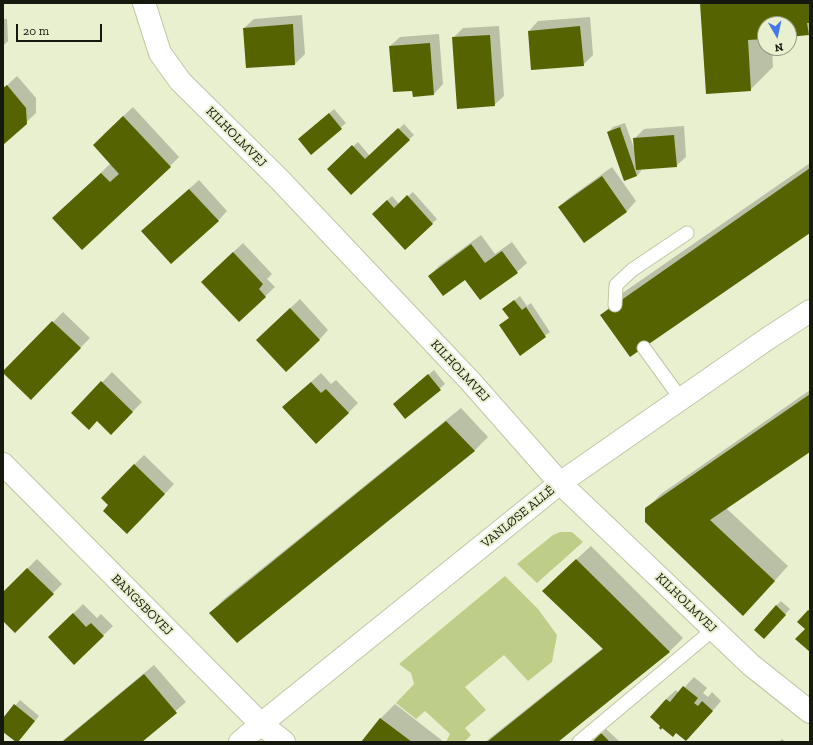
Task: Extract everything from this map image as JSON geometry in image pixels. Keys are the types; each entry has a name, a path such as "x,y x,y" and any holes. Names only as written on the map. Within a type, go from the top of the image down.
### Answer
{"street":[{"name":"KILHOLMVEJ","path":"144,3 160,54 180,81 280,180 444,353 560,483 751,665 810,712"},
{"name":"VANLØSE ALLÉ","path":"240,742 260,724 560,483 810,311"},
{"name":"BANGSBOVEJ","path":"3,464 260,724 284,742"}],"lane":[{"path":"615,305 616,285 632,270 687,233"},
{"path":"644,348 681,399"},
{"path":"579,742 714,629"}],"green space":[{"path":"560,532 572,532 583,542 537,583 517,564 553,535"},
{"path":"505,576 538,609 557,635 552,662 528,681 504,655 465,687 486,710 465,728 471,735 464,742 446,742 450,734 425,711 416,719 396,703 414,684 411,673 399,664"}],"building":[{"path":"700,3 810,3 810,23 807,23 809,35 797,36 797,16 757,16 757,39 748,40 751,91 706,94"},
{"path":"293,24 295,65 246,68 243,28"},
{"path":"580,26 584,66 531,70 528,31"},
{"path":"490,35 495,106 457,109 452,37"},
{"path":"430,43 434,95 413,97 412,91 393,92 389,46"},
{"path":"7,85 26,108 27,124 3,145 3,88"},
{"path":"329,113 342,129 311,155 298,139"},
{"path":"123,116 171,167 82,250 52,218 101,173 110,182 119,174 93,145"},
{"path":"620,127 637,176 624,181 607,132"},
{"path":"398,128 410,140 351,195 327,169 352,145 365,159"},
{"path":"674,135 677,167 636,170 633,138"},
{"path":"810,168 810,233 630,357 600,315"},
{"path":"602,176 627,212 584,243 558,207"},
{"path":"189,189 219,221 171,264 141,231"},
{"path":"407,195 433,224 405,250 372,214 387,200 394,208"},
{"path":"471,244 485,263 502,251 518,273 480,300 465,280 443,296 428,276"},
{"path":"233,252 263,284 259,289 266,297 239,322 201,282"},
{"path":"514,300 522,310 526,307 546,337 520,356 499,325 509,318 502,309"},
{"path":"290,308 320,340 286,372 256,340"},
{"path":"52,321 81,348 31,400 3,373 3,371"},
{"path":"428,374 441,390 405,419 393,404"},
{"path":"101,381 133,412 111,435 97,421 89,430 71,413"},
{"path":"311,382 321,393 326,389 349,413 316,444 282,407"},
{"path":"810,394 810,452 710,520 775,581 743,616 645,522 645,508"},
{"path":"446,421 475,451 237,643 209,613"},
{"path":"134,464 165,494 127,534 103,511 108,505 101,498"},
{"path":"576,559 670,652 558,742 487,742 603,649 542,591"},
{"path":"27,568 54,594 15,633 3,621 3,592"},
{"path":"776,605 786,615 764,639 754,630"},
{"path":"808,610 810,611 810,652 795,639 805,629 797,622"},
{"path":"73,613 86,627 91,623 104,636 74,665 48,637"},
{"path":"144,674 177,713 142,742 62,742"},
{"path":"683,686 698,698 694,703 698,706 702,701 713,711 686,741 676,733 673,737 662,728 661,730 659,728 660,726 650,717 666,699 670,702"},
{"path":"14,704 35,721 18,742 3,732 3,718"},
{"path":"380,718 412,742 361,742"},
{"path":"601,733 610,742 592,742"}]}
